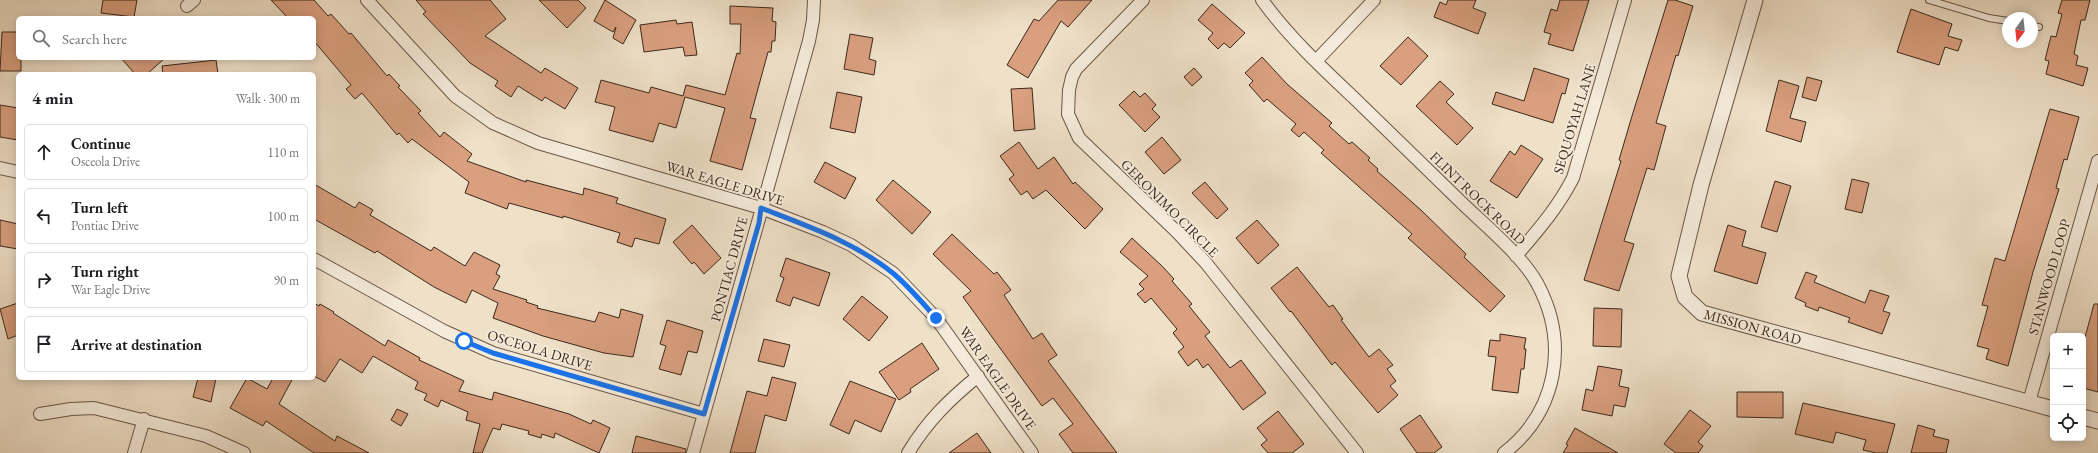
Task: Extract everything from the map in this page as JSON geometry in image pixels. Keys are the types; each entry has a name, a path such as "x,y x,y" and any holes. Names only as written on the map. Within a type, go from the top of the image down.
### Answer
{"street":[{"name":"WAR EAGLE DRIVE","path":"367,0 455,96 493,123 538,143 761,208 823,232 844,242 893,273 936,318 1032,453"},
{"name":"PONTIAC DRIVE","path":"693,453 809,41 813,20 814,0"},
{"name":"GERONIMO CIRCLE","path":"1143,0 1076,69 1069,90 1068,114 1072,125 1085,144 1177,232 1206,263 1357,453"},
{"name":"FLINT ROCK ROAD","path":"1262,0 1277,20 1316,61 1516,256 1536,281 1548,303 1556,341 1556,355 1553,374 1540,410 1522,437 1504,453"},
{"path":"1316,61 1374,0"},
{"name":"SEQUOYAH LANE","path":"1516,256 1551,216 1562,200 1573,178 1625,0"},
{"name":"MISSION ROAD","path":"1755,0 1701,185 1684,254 1679,276 1685,297 1702,313 2050,408"},
{"name":"STANWOOD LOOP","path":"2029,402 2098,161"},
{"path":"0,168 16,172"},
{"name":"OSCEOLA DRIVE","path":"316,259 444,331 493,353 704,414"},
{"path":"908,453 922,431 940,409 978,376"},
{"path":"40,414 87,408 144,419 206,436 244,453"},
{"path":"2086,418 2098,421"},
{"path":"134,453 144,419"}],"lane":[{"path":"1929,0 1989,18 2002,20"}],"building":[{"path":"103,0 137,0 134,16 101,13"},
{"path":"271,0 314,0 328,16 331,14 349,34 351,33 387,76 389,74 400,86 398,87 421,111 418,113 440,137 444,132 472,154 467,161 526,182 526,180 583,195 584,188 618,198 616,203 666,219 659,244 635,238 632,247 617,242 620,233 563,216 563,218 509,203 507,209 465,193 469,182 412,139 408,143 399,133 397,135 362,93 355,99 346,89 351,85 316,43 316,16 286,16"},
{"path":"416,0 490,0 506,19 485,36 541,73 545,68 578,88 565,109 545,97 542,101 518,86 511,97 495,86 498,81 470,63 423,14 426,12"},
{"path":"539,0 578,0 586,8 567,28"},
{"path":"605,0 636,20 623,44 613,38 616,27 613,32 594,21"},
{"path":"1058,0 1092,0 1068,27 1061,21 1028,78 1007,65 1034,19 1039,21"},
{"path":"1448,0 1476,0 1473,8 1486,13 1478,34 1434,17 1440,2 1446,5"},
{"path":"1560,0 1589,0 1573,51 1548,44 1551,34 1544,32 1551,9 1557,11"},
{"path":"1668,0 1675,0 1693,6 1678,56 1676,55 1656,123 1666,126 1654,170 1647,168 1624,241 1634,244 1619,291 1584,280 1621,161 1619,160"},
{"path":"2062,0 2090,0 2085,20 2081,20 2074,54 2078,56 2076,65 2088,68 2083,86 2046,74 2049,61 2045,60 2051,36 2056,37 2062,14 2058,13"},
{"path":"1212,4 1245,33 1230,48 1224,43 1218,49 1208,39 1213,33 1198,20"},
{"path":"730,6 773,8 772,21 776,22 775,41 772,41 771,52 768,52 750,118 756,119 742,170 710,161 725,108 685,97 676,128 659,123 653,142 609,130 615,107 595,102 601,80 649,93 651,87 683,96 686,85 725,95 737,53 740,54 741,24 730,24"},
{"path":"1911,9 1952,24 1948,36 1962,40 1958,51 1945,47 1939,65 1897,52"},
{"path":"676,20 677,24 692,22 697,55 685,56 683,47 644,52 640,25"},
{"path":"2,32 16,32 16,60 21,60 21,71 0,71"},
{"path":"850,34 873,38 869,59 876,61 874,75 844,69"},
{"path":"1408,37 1428,56 1401,85 1380,66"},
{"path":"1262,57 1287,84 1332,123 1329,126 1349,144 1352,142 1370,158 1368,160 1378,169 1377,171 1422,211 1466,254 1464,257 1505,296 1490,312 1408,238 1412,234 1321,153 1324,150 1304,132 1299,137 1291,130 1296,124 1267,99 1264,102 1249,85 1253,81 1245,73"},
{"path":"123,60 163,60 149,72 133,72"},
{"path":"216,60 218,72 163,72 162,66"},
{"path":"1194,68 1202,77 1192,86 1184,77"},
{"path":"1534,68 1569,79 1565,94 1562,93 1553,123 1492,104 1496,92 1524,101"},
{"path":"1807,77 1822,81 1816,101 1802,97"},
{"path":"1779,80 1799,86 1790,118 1806,122 1801,142 1766,131"},
{"path":"1440,81 1454,94 1446,102 1473,128 1457,145 1416,106"},
{"path":"1032,88 1035,129 1014,131 1011,89"},
{"path":"1134,91 1140,97 1145,93 1156,105 1152,109 1160,117 1145,132 1119,105"},
{"path":"837,92 862,97 855,133 830,128"},
{"path":"0,105 16,108 16,140 0,137"},
{"path":"2050,109 2079,117 2067,160 2064,159 2056,188 2059,189 2033,272 2008,366 1986,359 1989,349 1977,346 1988,306 1982,305 1995,258 2005,261"},
{"path":"1162,137 1181,160 1164,174 1145,152"},
{"path":"1019,142 1038,169 1054,157 1073,184 1075,182 1103,209 1085,229 1046,190 1033,199 1027,191 1021,195 1009,179 1014,175 1000,156"},
{"path":"1521,145 1543,159 1517,198 1490,181 1510,151 1515,155"},
{"path":"825,162 856,178 845,199 814,182"},
{"path":"1852,179 1869,183 1862,213 1845,209"},
{"path":"893,180 931,212 912,234 876,200"},
{"path":"1775,181 1791,186 1777,232 1761,227"},
{"path":"1205,182 1228,209 1217,219 1192,193"},
{"path":"316,185 355,208 359,202 373,210 370,215 431,251 434,247 465,266 474,252 500,265 496,274 500,276 493,289 527,300 526,302 538,306 537,308 595,322 599,312 619,318 621,309 643,315 633,357 604,353 543,336 493,318 498,303 472,290 466,303 434,287 377,251 375,253 316,220"},
{"path":"0,220 16,224 16,249 0,246"},
{"path":"1257,220 1279,245 1258,264 1236,238"},
{"path":"692,225 721,258 704,274 694,262 692,264 673,242"},
{"path":"1728,225 1746,231 1742,246 1766,253 1757,284 1714,271"},
{"path":"952,234 994,274 997,272 1011,290 1004,295 1033,339 1042,333 1057,355 1048,361 1117,453 1073,453 1059,434 1073,424 1053,398 1042,406 963,297 971,291 933,254"},
{"path":"1132,238 1174,279 1172,281 1192,304 1189,306 1210,332 1205,336 1230,368 1241,360 1266,393 1243,410 1208,364 1203,368 1197,359 1188,366 1178,352 1184,347 1173,333 1177,329 1151,298 1145,303 1137,294 1144,289 1139,284 1148,276 1120,252"},
{"path":"786,258 830,273 819,306 793,297 790,306 776,301 784,278 780,276"},
{"path":"1297,267 1329,307 1333,305 1343,319 1341,320 1369,357 1379,349 1393,365 1387,369 1396,381 1390,386 1398,395 1378,413 1335,362 1332,365 1291,311 1290,312 1271,288"},
{"path":"1806,272 1817,276 1814,282 1865,303 1870,290 1889,296 1883,311 1890,313 1882,334 1848,322 1850,318 1819,307 1818,311 1805,306 1806,303 1795,298"},
{"path":"862,296 888,317 869,341 843,319"},
{"path":"16,304 16,336 8,339 0,309"},
{"path":"316,304 319,306 320,304 334,312 333,313 385,346 388,340 420,358 419,360 464,381 459,391 492,400 494,392 569,414 591,424 593,420 610,428 599,453 555,433 554,438 542,434 541,438 528,434 529,431 502,424 500,430 493,428 482,453 473,453 480,424 466,420 468,412 441,400 438,407 424,400 427,394 415,389 418,382 373,356 362,373 340,359 325,382 316,377"},
{"path":"2094,304 2098,304 2098,392 2086,389 2086,334"},
{"path":"1594,308 1622,309 1621,347 1593,346"},
{"path":"667,320 703,331 697,353 688,351 681,375 659,369 666,346 660,344"},
{"path":"1500,334 1526,338 1524,349 1526,349 1524,369 1521,369 1518,393 1492,390 1496,357 1488,356 1490,340 1500,341"},
{"path":"764,339 790,345 784,367 758,361"},
{"path":"922,343 939,369 910,389 911,392 899,400 879,372"},
{"path":"1598,366 1622,370 1619,386 1629,388 1625,407 1614,405 1612,416 1582,410 1586,389 1593,391"},
{"path":"772,377 796,383 786,421 765,415 755,453 730,453 747,391 767,396"},
{"path":"197,380 216,380 211,402 193,397"},
{"path":"246,380 251,380 267,389 272,380 292,380 279,404 335,441 337,436 369,453 314,453 266,421 263,426 230,408"},
{"path":"850,381 896,399 881,432 855,420 849,434 830,425"},
{"path":"1737,392 1783,392 1783,418 1737,417"},
{"path":"1803,403 1895,424 1887,453 1876,453 1863,450 1866,440 1836,432 1833,443 1795,434"},
{"path":"397,409 408,414 401,426 391,420"},
{"path":"1690,410 1711,426 1698,442 1703,446 1698,453 1676,453 1664,444"},
{"path":"1278,411 1304,444 1292,453 1268,453 1261,445 1267,440 1257,428"},
{"path":"1420,415 1442,447 1434,453 1417,453 1400,429"},
{"path":"1918,425 1935,430 1933,436 1949,440 1946,453 1911,453"},
{"path":"1575,428 1618,453 1563,453"},
{"path":"977,433 991,453 949,453"},
{"path":"636,436 686,449 686,453 632,453"}],"route":[{"path":"464,341 493,353 704,414 759,223 761,208 823,232 851,245 893,273 914,293 936,318"}]}
